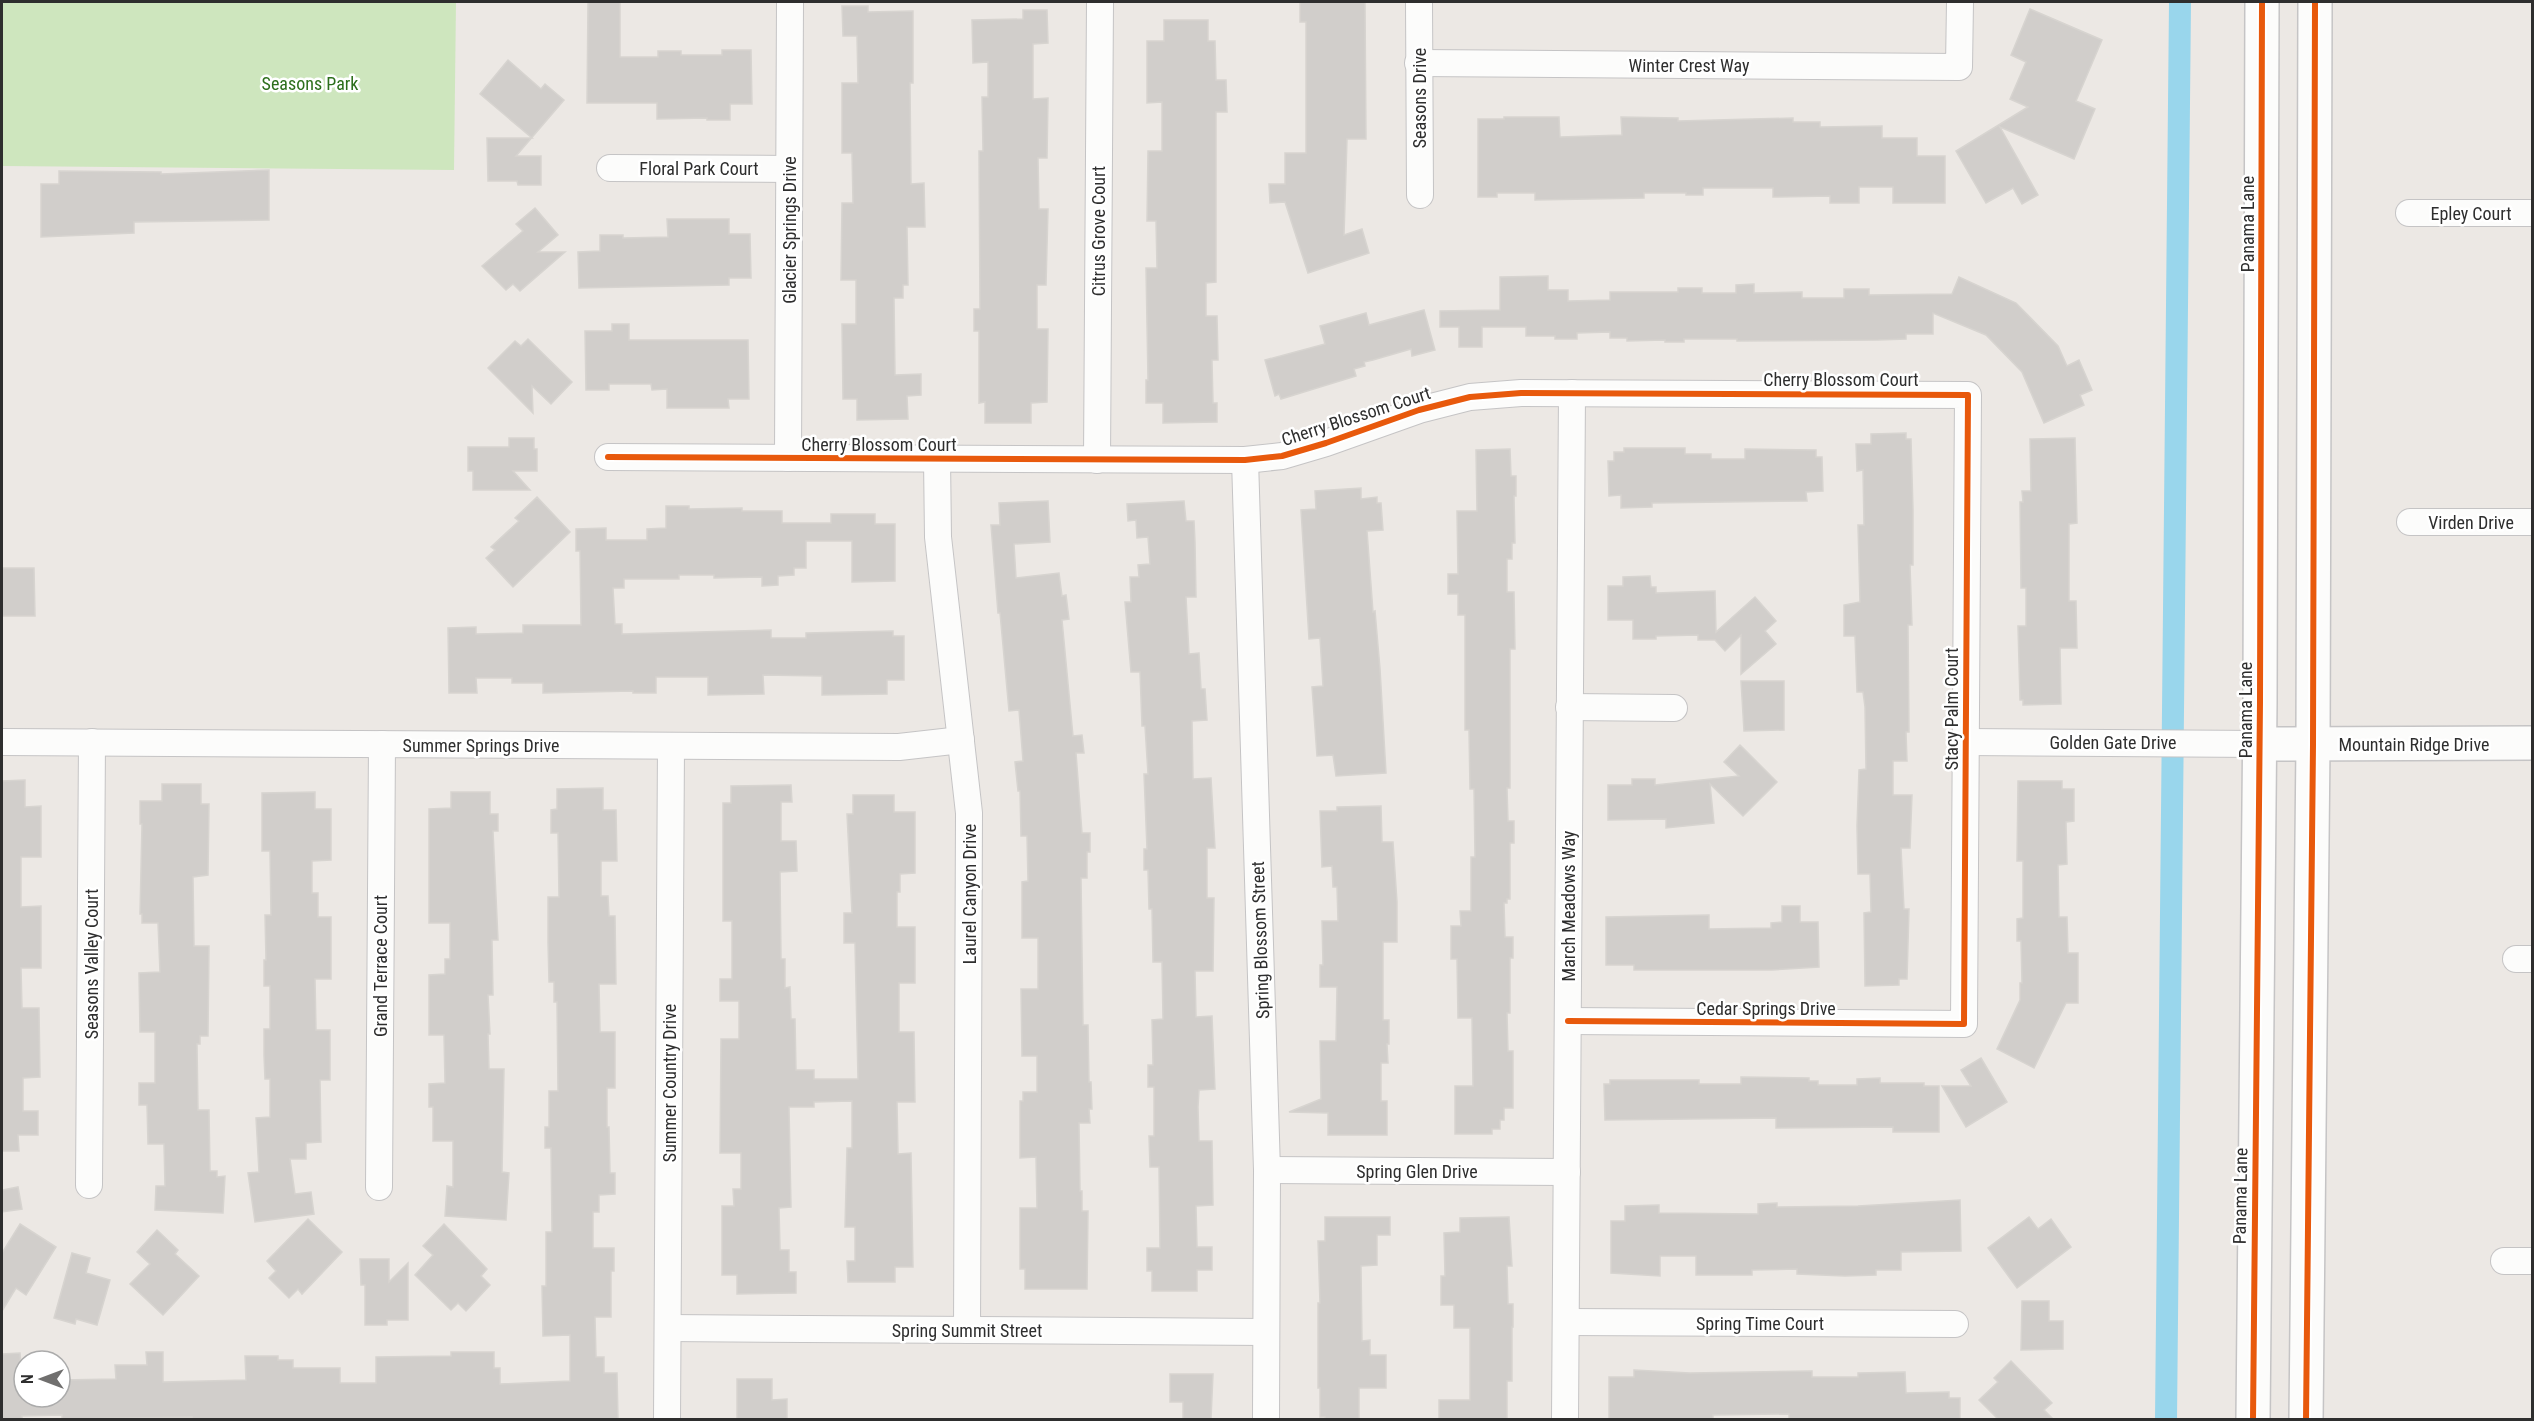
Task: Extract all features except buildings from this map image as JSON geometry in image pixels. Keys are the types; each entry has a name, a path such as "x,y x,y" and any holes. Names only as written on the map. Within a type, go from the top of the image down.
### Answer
{"main road":[{"name":"Panama Lane","path":"2253,1407 2260,744 2262,2"},
{"path":"2306,1419 2313,745 2314,2"},
{"name":"Mountain Ridge Drive","path":"2260,744 2532,743"},
{"path":"2253,1407 2276,1413 2276,1419"}],"street":[{"name":"Glacier Springs Drive","path":"788,458 790,2"},
{"name":"Citrus Grove Court","path":"1097,460 1100,2"},
{"name":"Seasons Drive","path":"1419,2 1420,195"},
{"name":"Winter Crest Way","path":"1418,63 1959,67 1960,2"},
{"name":"Floral Park Court","path":"610,168 789,169"},
{"name":"Epley Court","path":"2409,213 2532,213"},
{"name":"Cherry Blossom Court","path":"608,457 1245,460 1282,456 1419,410 1470,397 1521,393 1968,395"},
{"name":"March Meadows Way","path":"1565,1419 1572,393"},
{"name":"Stacy Palm Court","path":"1964,1024 1968,395"},
{"name":"Laurel Canyon Drive","path":"937,459 938,537 969,813 967,1330"},
{"name":"Spring Blossom Street","path":"1245,460 1267,1170 1266,1419"},
{"name":"Virden Drive","path":"2410,522 2532,522"},
{"path":"1569,707 1674,708"},
{"name":"Summer Springs Drive","path":"2,742 899,747 961,740"},
{"name":"Seasons Valley Court","path":"89,1185 92,742"},
{"name":"Golden Gate Drive","path":"1966,742 2260,744"},
{"name":"Grand Terrace Court","path":"379,1187 382,744"},
{"name":"Summer Country Drive","path":"667,1419 671,746"},
{"name":"Cedar Springs Drive","path":"1568,1022 1964,1024"},
{"name":"Spring Glen Drive","path":"1267,1170 1566,1172"},
{"path":"2504,1261 2532,1261"},
{"name":"Spring Time Court","path":"1566,1322 1955,1324"},
{"name":"Spring Summit Street","path":"668,1329 1266,1332"}],"green space":[{"name":"Seasons Park","path":"2,2 456,2 454,170 2,166"}],"waterway":[{"path":"2166,1420 2180,2"}],"cycle path":[{"path":"2253,1420 2260,702 2262,2"},
{"path":"2306,1420 2313,745 2315,2"},
{"path":"608,457 1245,460 1282,456 1419,410 1470,397 1521,393 1968,395 1964,1024 1568,1021"}]}
